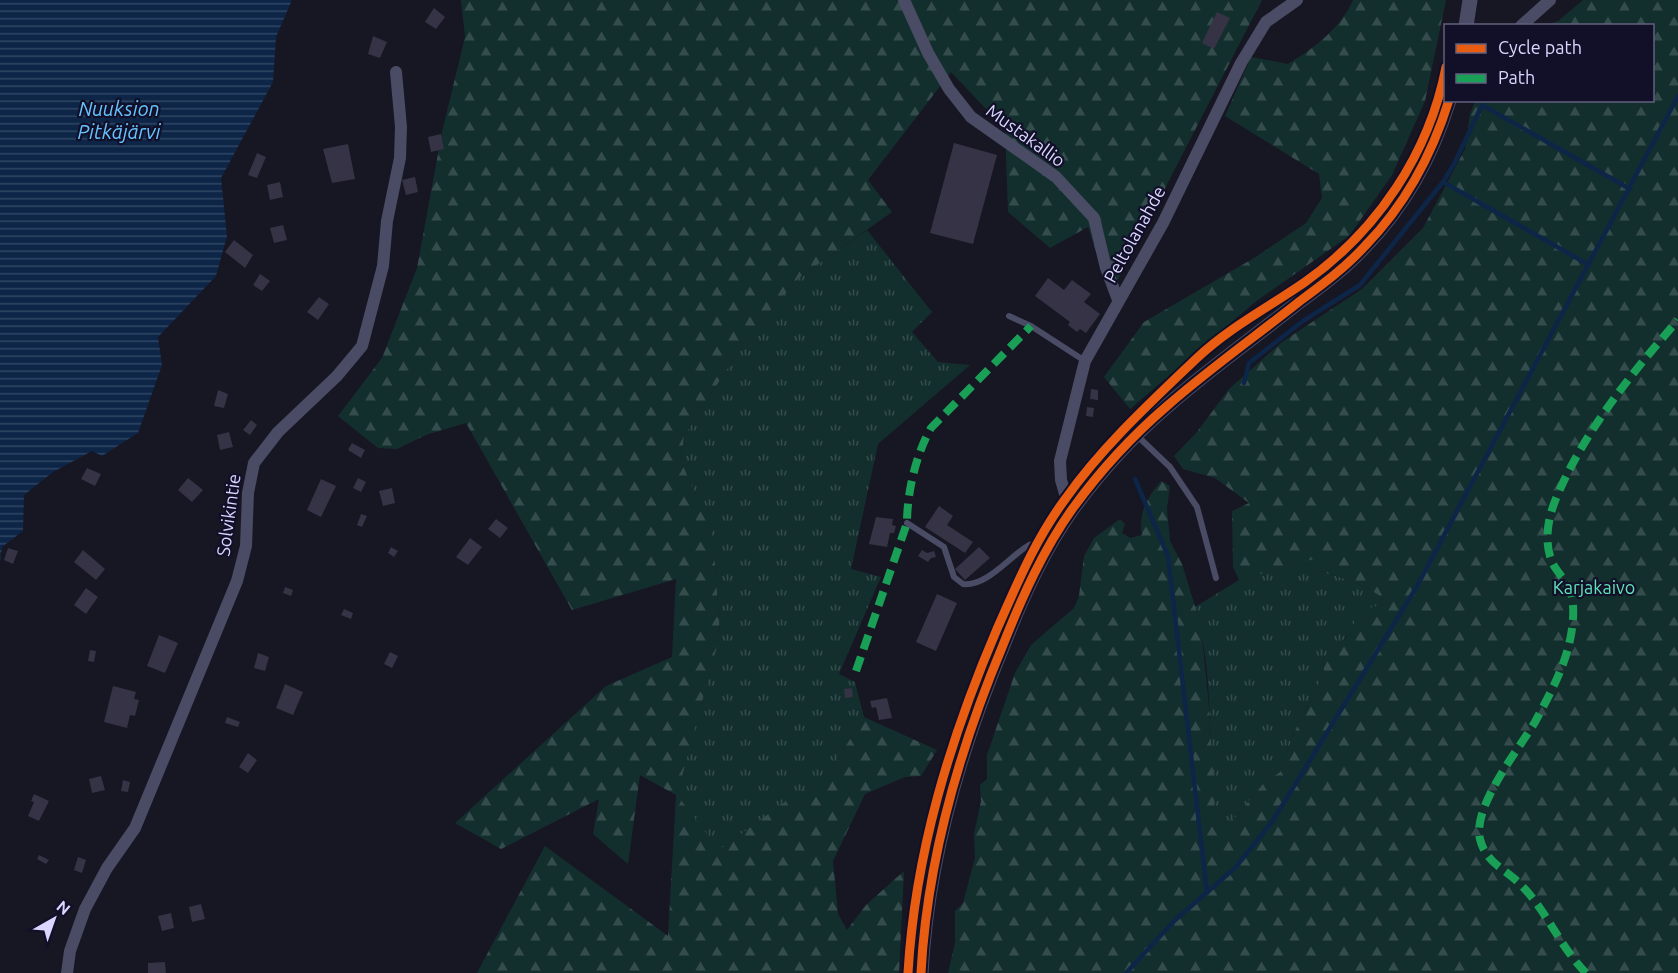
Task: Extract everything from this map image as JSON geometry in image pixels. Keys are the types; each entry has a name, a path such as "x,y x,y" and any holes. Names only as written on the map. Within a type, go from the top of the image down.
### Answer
{"street":[{"name":"Mustakallio","path":"904,0 933,62 949,89 971,117 1056,177 1094,218 1106,268 1118,300"},
{"name":"Peltolanahde","path":"1073,508 1066,497 1061,480 1060,461 1085,361 1163,224 1241,63 1266,21 1297,0"},
{"path":"1466,24 1470,0"},
{"path":"1523,24 1551,0"},
{"name":"Solvikintie","path":"67,973 70,951 85,909 107,868 135,828 237,581 246,546 248,493 254,463 278,432 337,376 362,346 383,266 387,221 400,158 401,127 396,72"},
{"path":"921,973 930,888 953,783 991,673 1025,593 1048,548 1073,508 1132,431 1166,407 1336,273 1364,248 1397,208 1417,178 1438,135 1448,102"}],"lane":[{"path":"1009,316 1031,326 1085,361"},
{"path":"1132,431 1170,467 1197,507 1216,578"},
{"path":"907,523 944,547 954,577 963,584 973,584 992,574 1029,545 1037,543 1048,548"}],"green space":[{"path":"461,0 1262,0 1110,295 1088,227 1050,248 1008,212 1005,129 951,72 868,180 892,212 800,277 751,332 684,436 681,461 713,536 720,635 677,795 719,850 832,768 864,717 937,750 921,776 905,777 865,794 833,861 838,914 847,930 866,905 904,871 899,973 477,973 545,846 668,936 676,795 640,775 628,864 593,834 599,799 501,849 455,823 606,686 672,657 676,579 572,610 466,423 426,435 397,449 378,448 338,416 382,358 417,268 442,132 465,37"},
{"path":"1353,0 1446,0 1425,101 1392,175 1349,236 1255,302 1130,409 1104,377 1144,322 1254,258 1306,223 1322,198 1319,174 1225,116 1251,57 1288,64 1307,52 1334,29"},
{"name":"Karjakaivo","path":"1583,0 1678,0 1678,973 948,973 955,943 955,911 963,903 975,858 974,834 981,801 980,785 987,779 987,755 1015,673 1031,645 1074,608 1079,596 1084,556 1094,538 1120,519 1125,524 1122,533 1130,538 1142,535 1141,520 1145,506 1161,481 1170,486 1167,508 1170,541 1182,564 1201,626 1215,809 1223,822 1234,819 1263,784 1280,772 1294,733 1324,673 1323,658 1346,638 1358,616 1369,608 1388,603 1365,587 1319,571 1314,559 1239,580 1233,567 1232,511 1249,503 1215,478 1183,469 1174,456 1197,432 1229,389 1282,342 1362,289 1423,228 1465,149 1470,114 1475,102 1654,102 1654,24 1549,24 1558,21"},
{"path":"867,230 932,312 912,332 938,362 970,365 878,444 851,569 881,577 839,674 855,682 864,717 832,768 719,851 676,795 720,635 713,537 681,461 684,436 751,332 800,277"},
{"path":"1314,558 1319,571 1365,587 1388,603 1370,609 1361,615 1343,641 1323,658 1324,673 1294,733 1280,772 1263,784 1234,819 1223,822 1215,809 1208,681 1195,607 1239,580"}],"water":[{"name":"Nuuksion Pitkäjärvi","path":"0,0 292,0 276,37 273,82 221,178 227,236 216,276 158,337 162,365 138,433 102,456 92,451 53,472 24,495 23,531 2,547 0,562"}],"building":[{"path":"434,8 445,17 436,29 425,22"},
{"path":"1217,12 1230,18 1214,49 1202,43"},
{"path":"373,36 387,42 380,58 368,54"},
{"path":"441,134 444,149 431,152 428,137"},
{"path":"954,143 997,155 973,244 930,233"},
{"path":"348,144 355,179 332,183 323,149"},
{"path":"257,153 266,157 257,178 248,175"},
{"path":"415,177 418,192 406,195 402,180"},
{"path":"280,182 283,197 270,200 267,185"},
{"path":"283,225 287,240 274,243 270,228"},
{"path":"234,240 253,255 245,268 225,252"},
{"path":"260,274 270,281 262,291 253,285"},
{"path":"1048,278 1064,290 1072,280 1091,294 1084,302 1100,314 1086,333 1080,329 1077,332 1068,325 1070,322 1035,296"},
{"path":"319,297 329,304 318,320 307,312"},
{"path":"1091,389 1098,390 1098,400 1090,399"},
{"path":"218,390 228,394 224,408 214,406"},
{"path":"1087,407 1094,408 1093,417 1086,416"},
{"path":"251,420 257,425 250,435 243,430"},
{"path":"229,432 233,447 220,450 217,435"},
{"path":"352,443 365,450 361,458 348,450"},
{"path":"87,468 101,474 95,486 81,479"},
{"path":"188,478 203,490 192,502 178,490"},
{"path":"358,478 366,482 361,492 353,488"},
{"path":"321,479 336,486 321,517 307,510"},
{"path":"392,488 395,503 383,506 379,491"},
{"path":"939,506 953,516 947,525 973,542 965,553 925,527"},
{"path":"361,514 367,516 362,527 357,525"},
{"path":"876,517 893,519 892,525 896,526 894,533 890,533 887,547 869,544"},
{"path":"496,519 508,528 500,538 488,529"},
{"path":"470,538 482,547 468,565 456,557"},
{"path":"391,547 398,551 394,557 388,553"},
{"path":"979,547 990,558 965,580 955,569"},
{"path":"8,548 18,551 13,564 4,560"},
{"path":"83,550 105,569 96,580 74,562"},
{"path":"922,550 927,553 934,551 936,557 931,558 928,562 918,556"},
{"path":"285,587 293,590 291,596 283,593"},
{"path":"86,588 98,597 86,614 74,605"},
{"path":"937,594 957,603 936,651 916,642"},
{"path":"344,609 353,613 351,619 341,615"},
{"path":"159,635 178,643 165,673 147,666"},
{"path":"90,650 96,651 94,662 88,661"},
{"path":"390,652 398,656 392,668 384,664"},
{"path":"258,653 269,657 265,671 254,668"},
{"path":"285,684 303,692 293,715 276,708"},
{"path":"113,686 136,692 134,699 139,700 135,716 130,715 127,728 104,722"},
{"path":"852,688 853,697 845,698 844,689"},
{"path":"887,698 892,718 879,720 876,707 872,708 870,701"},
{"path":"227,717 240,722 238,727 225,723"},
{"path":"248,753 257,760 248,773 239,767"},
{"path":"101,776 105,790 92,793 89,779"},
{"path":"123,780 130,782 128,792 121,791"},
{"path":"34,794 49,801 39,821 28,816 34,802 31,801"},
{"path":"39,855 49,860 46,864 37,859"},
{"path":"78,857 86,860 82,873 74,870"},
{"path":"201,904 205,919 192,922 189,907"},
{"path":"171,913 174,928 162,931 158,916"},
{"path":"165,962 166,973 148,973 148,963"}],"waterway":[{"path":"1126,973 1174,921 1235,868 1272,822 1416,588 1678,96"},
{"path":"1244,383 1249,363 1303,321 1360,285 1443,182 1482,105 1630,189"},
{"path":"1443,182 1589,265"},
{"path":"1135,479 1168,556 1207,893"}],"marked path":[{"path":"1586,973 1530,895 1487,854 1480,839 1479,826 1483,811 1498,779 1535,722 1552,689 1570,641 1573,621 1571,593 1552,562 1548,543 1549,524 1557,496 1599,420 1629,379 1678,320"},
{"path":"856,671 907,523 913,474 931,428 1031,326"}],"cycle path":[{"path":"908,973 918,884 927,840 950,755 964,712 997,629 1045,529 1096,460 1128,425 1197,358 1223,337 1331,262 1377,214 1413,160 1427,130 1444,75"},
{"path":"921,973 930,888 959,765 1010,627 1052,540 1094,481 1141,429 1199,379 1358,254 1393,214 1416,178 1448,102"}]}
